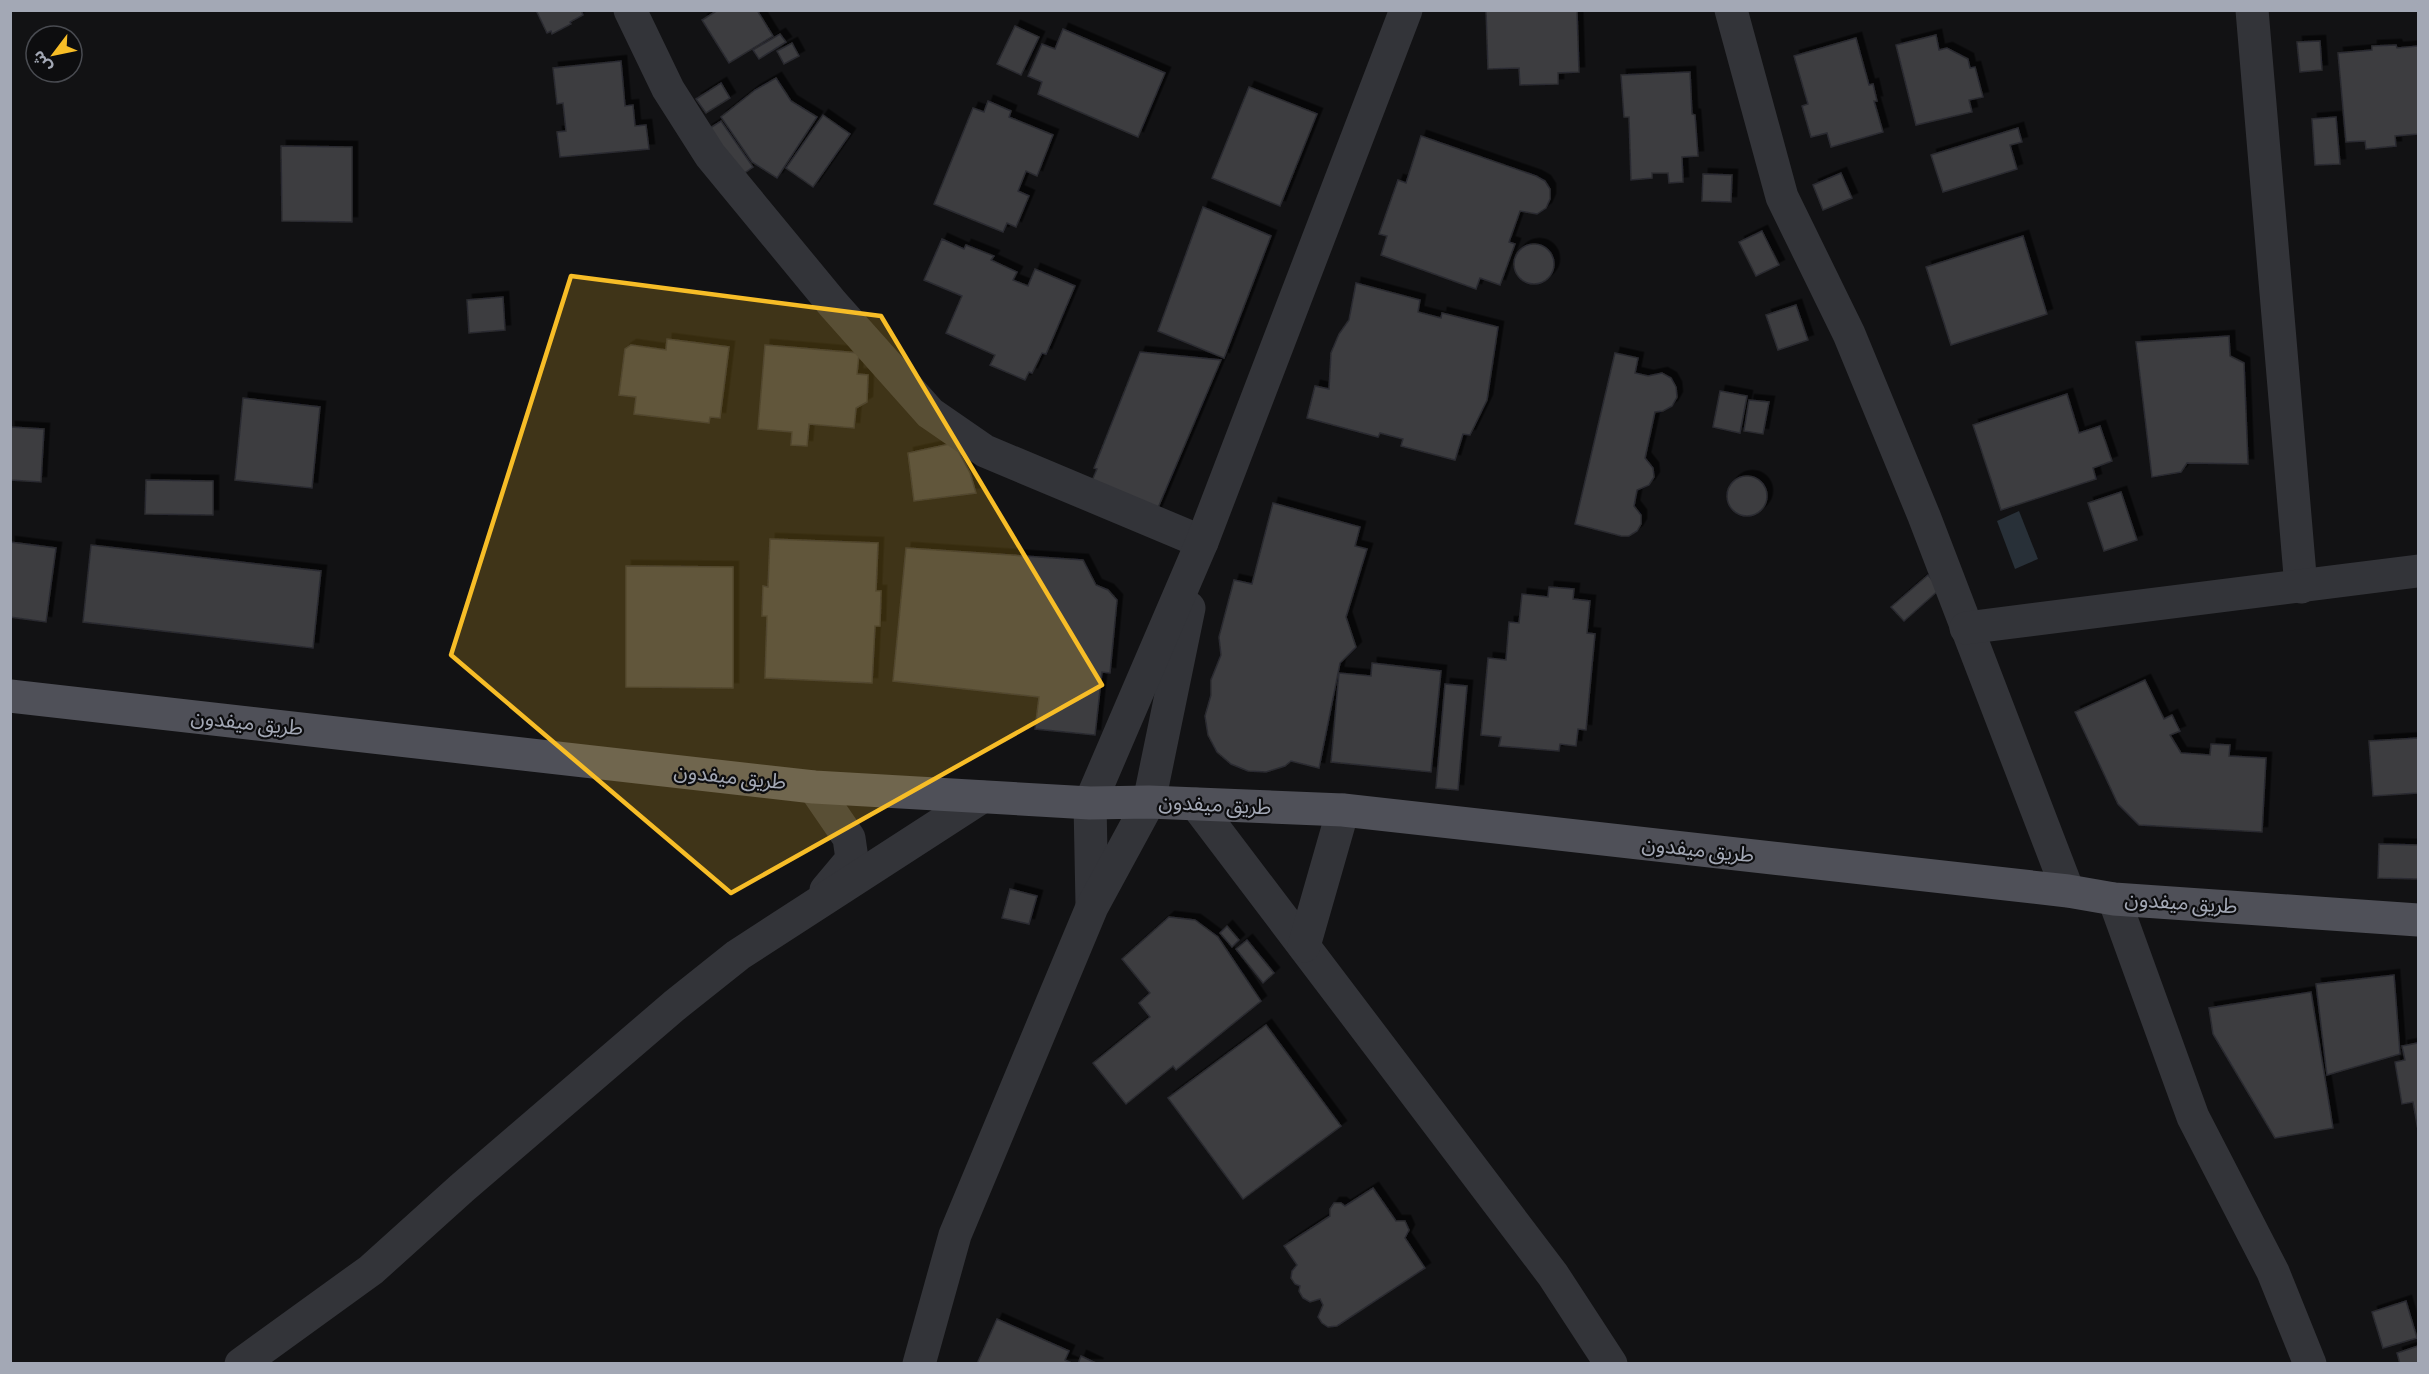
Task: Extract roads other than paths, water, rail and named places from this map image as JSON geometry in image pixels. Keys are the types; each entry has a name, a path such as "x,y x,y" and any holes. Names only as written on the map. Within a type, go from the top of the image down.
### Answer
{"main road":[{"name":"طريق ميفدون","path":"10,696 814,787 1090,803 1149,802 1343,810 2114,898 2418,920"}],"street":[{"path":"630,10 668,88 710,155 832,303 930,412 985,452 1202,542"},
{"path":"1092,907 1090,803 1202,542 1406,10"},
{"path":"1731,10 1782,197 1849,334 1924,516 2068,891"},
{"path":"2252,10 2301,587"},
{"path":"919,1364 956,1235 1092,907 1149,802 1202,542"},
{"path":"1966,628 2418,571"},
{"path":"814,787 849,838 852,859 814,906"},
{"path":"241,1364 371,1270 462,1188 683,999 738,955 982,797"},
{"path":"1196,804 1553,1275 1611,1364"},
{"path":"1304,946 1343,810"},
{"path":"2114,898 2193,1118 2273,1272 2310,1364"}]}
